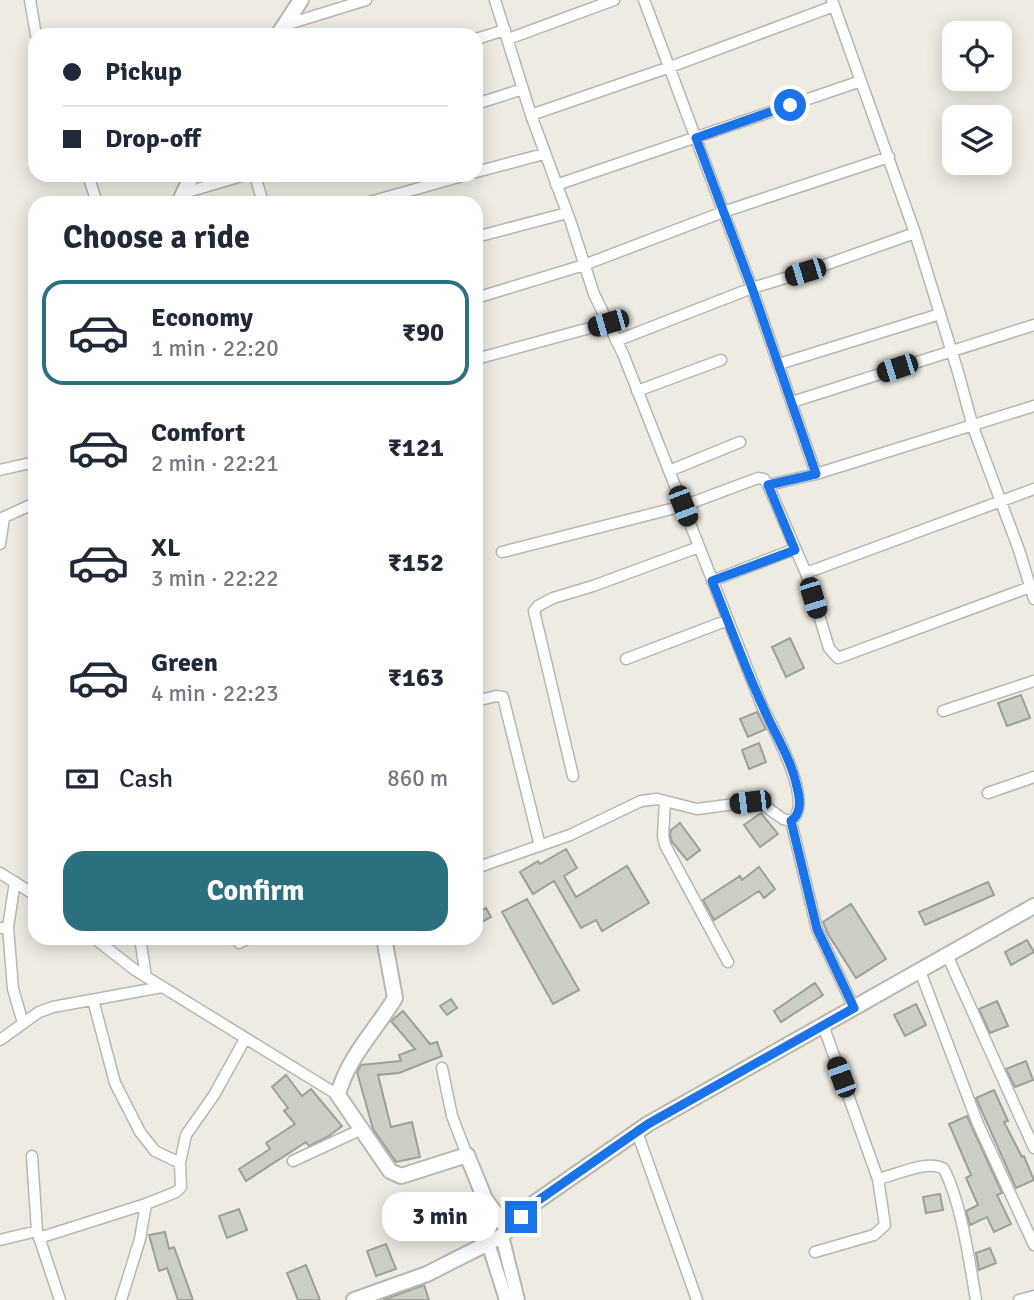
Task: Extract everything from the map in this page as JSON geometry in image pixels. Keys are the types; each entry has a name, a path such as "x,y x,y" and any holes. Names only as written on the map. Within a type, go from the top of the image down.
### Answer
{"main road":[{"path":"282,28 301,0"},
{"path":"355,1300 426,1274 488,1243 505,1233 533,1204 637,1132 1034,906"},
{"path":"385,945 395,998 360,1048 341,1081 338,1095 390,1171 396,1174 401,1176 467,1155 485,1199 505,1233"}],"street":[{"path":"30,0 35,28"},
{"path":"287,28 366,0"},
{"path":"483,866 570,835 641,801 657,799 697,809 750,802 762,804 783,820 791,821 797,816 799,809 797,786 786,754 762,706 617,341 594,294 531,115 495,0"},
{"path":"483,38 506,34 614,0"},
{"path":"644,0 752,288 816,474"},
{"path":"531,115 670,67 833,3 915,233 973,427 1032,586 1034,599"},
{"path":"556,185 861,81"},
{"path":"483,102 523,89"},
{"path":"483,170 544,153"},
{"path":"483,296 584,265 723,212 889,157"},
{"path":"187,196 226,182"},
{"path":"391,196 442,182"},
{"path":"483,235 567,213"},
{"path":"617,341 752,288 915,233"},
{"path":"779,365 940,314"},
{"path":"483,357 608,323"},
{"path":"792,402 1034,325"},
{"path":"637,391 721,360"},
{"path":"768,485 816,474 1034,406"},
{"path":"669,471 740,442"},
{"path":"0,470 28,464"},
{"path":"502,552 683,506 758,478 764,479 768,485 806,573 829,648 838,658 1032,586"},
{"path":"806,573 1034,489"},
{"path":"0,544 2,518 28,506"},
{"path":"573,776 534,611 537,606 553,598 699,548"},
{"path":"712,581 795,550"},
{"path":"626,659 728,620"},
{"path":"943,711 1034,681"},
{"path":"483,699 503,697 540,846"},
{"path":"988,793 1034,777"},
{"path":"666,802 663,836 665,845 728,962"},
{"path":"791,821 817,929 854,1008"},
{"path":"0,873 28,890"},
{"path":"15,882 4,928 13,989 23,1023"},
{"path":"103,945 146,977 338,1095"},
{"path":"141,945 146,977"},
{"path":"947,956 1034,1147"},
{"path":"920,971 978,1124 1031,1230 1034,1245"},
{"path":"0,1040 23,1023 53,1007 162,987"},
{"path":"93,1000 116,1083 140,1132 155,1151 180,1163"},
{"path":"815,1252 874,1235 883,1228 885,1221 882,1178 823,1026"},
{"path":"0,1240 38,1234 146,1204 176,1192 181,1187 180,1163 186,1135 214,1095 245,1039"},
{"path":"442,1068 452,1116 467,1155"},
{"path":"293,1161 362,1129"},
{"path":"637,1132 697,1300"},
{"path":"32,1156 38,1234 60,1300"},
{"path":"882,1178 927,1166 936,1165 944,1169 968,1251 975,1300"},
{"path":"121,1300 140,1239 146,1204"},
{"path":"505,1233 518,1300"},
{"path":"488,1243 506,1300"},
{"path":"1020,1300 1034,1296"}],"building":[{"path":"790,638 804,668 786,677 772,647"},
{"path":"1021,695 1030,718 1007,726 998,703"},
{"path":"757,712 766,729 748,737 740,719"},
{"path":"759,743 766,762 749,769 742,750"},
{"path":"761,813 778,834 760,847 744,825"},
{"path":"680,823 700,850 687,860 672,842 670,835 671,830"},
{"path":"566,849 577,868 564,876 576,897 627,866 649,903 602,931 596,920 581,928 554,881 533,894 520,872"},
{"path":"759,867 775,889 764,898 759,891 714,920 703,900 740,876 742,880"},
{"path":"988,882 994,895 925,925 919,912"},
{"path":"527,899 579,990 553,1004 502,912"},
{"path":"851,904 886,959 856,978 823,922"},
{"path":"486,908 491,917 483,921 483,910"},
{"path":"1027,940 1034,952 1011,965 1005,952"},
{"path":"815,983 823,995 781,1022 774,1011"},
{"path":"451,999 457,1008 447,1015 440,1006"},
{"path":"997,1001 1008,1026 990,1033 979,1009"},
{"path":"916,1004 926,1025 905,1036 894,1015"},
{"path":"403,1011 430,1044 437,1042 442,1056 399,1073 378,1075 391,1127 412,1122 420,1157 396,1162 373,1129 357,1072 361,1065 401,1061 399,1055 415,1049 391,1021"},
{"path":"1026,1061 1033,1080 1015,1087 1006,1069"},
{"path":"286,1075 302,1096 311,1089 342,1126 309,1146 306,1142 246,1181 239,1169 270,1149 266,1143 295,1124 284,1111 288,1108 272,1087"},
{"path":"994,1090 1008,1121 1004,1122 1022,1157 1024,1156 1034,1180 1016,1188 976,1098"},
{"path":"967,1116 1002,1193 997,1195 1011,1224 994,1232 987,1217 970,1225 966,1211 978,1205 966,1178 971,1175 949,1124"},
{"path":"940,1194 943,1210 926,1213 923,1197"},
{"path":"239,1209 247,1230 227,1238 219,1216"},
{"path":"165,1232 169,1249 174,1247 193,1300 178,1300 167,1268 159,1271 149,1235"},
{"path":"386,1244 396,1269 376,1276 367,1251"},
{"path":"990,1248 996,1263 979,1270 976,1253"},
{"path":"306,1265 320,1300 298,1300 287,1273"},
{"path":"424,1285 429,1300 383,1300"}],"route":[{"path":"521,1217 533,1204 648,1124 854,1008 817,929 791,821 797,816 799,809 797,786 712,581 795,550 768,485 816,474 752,288 696,138 790,105"}]}
